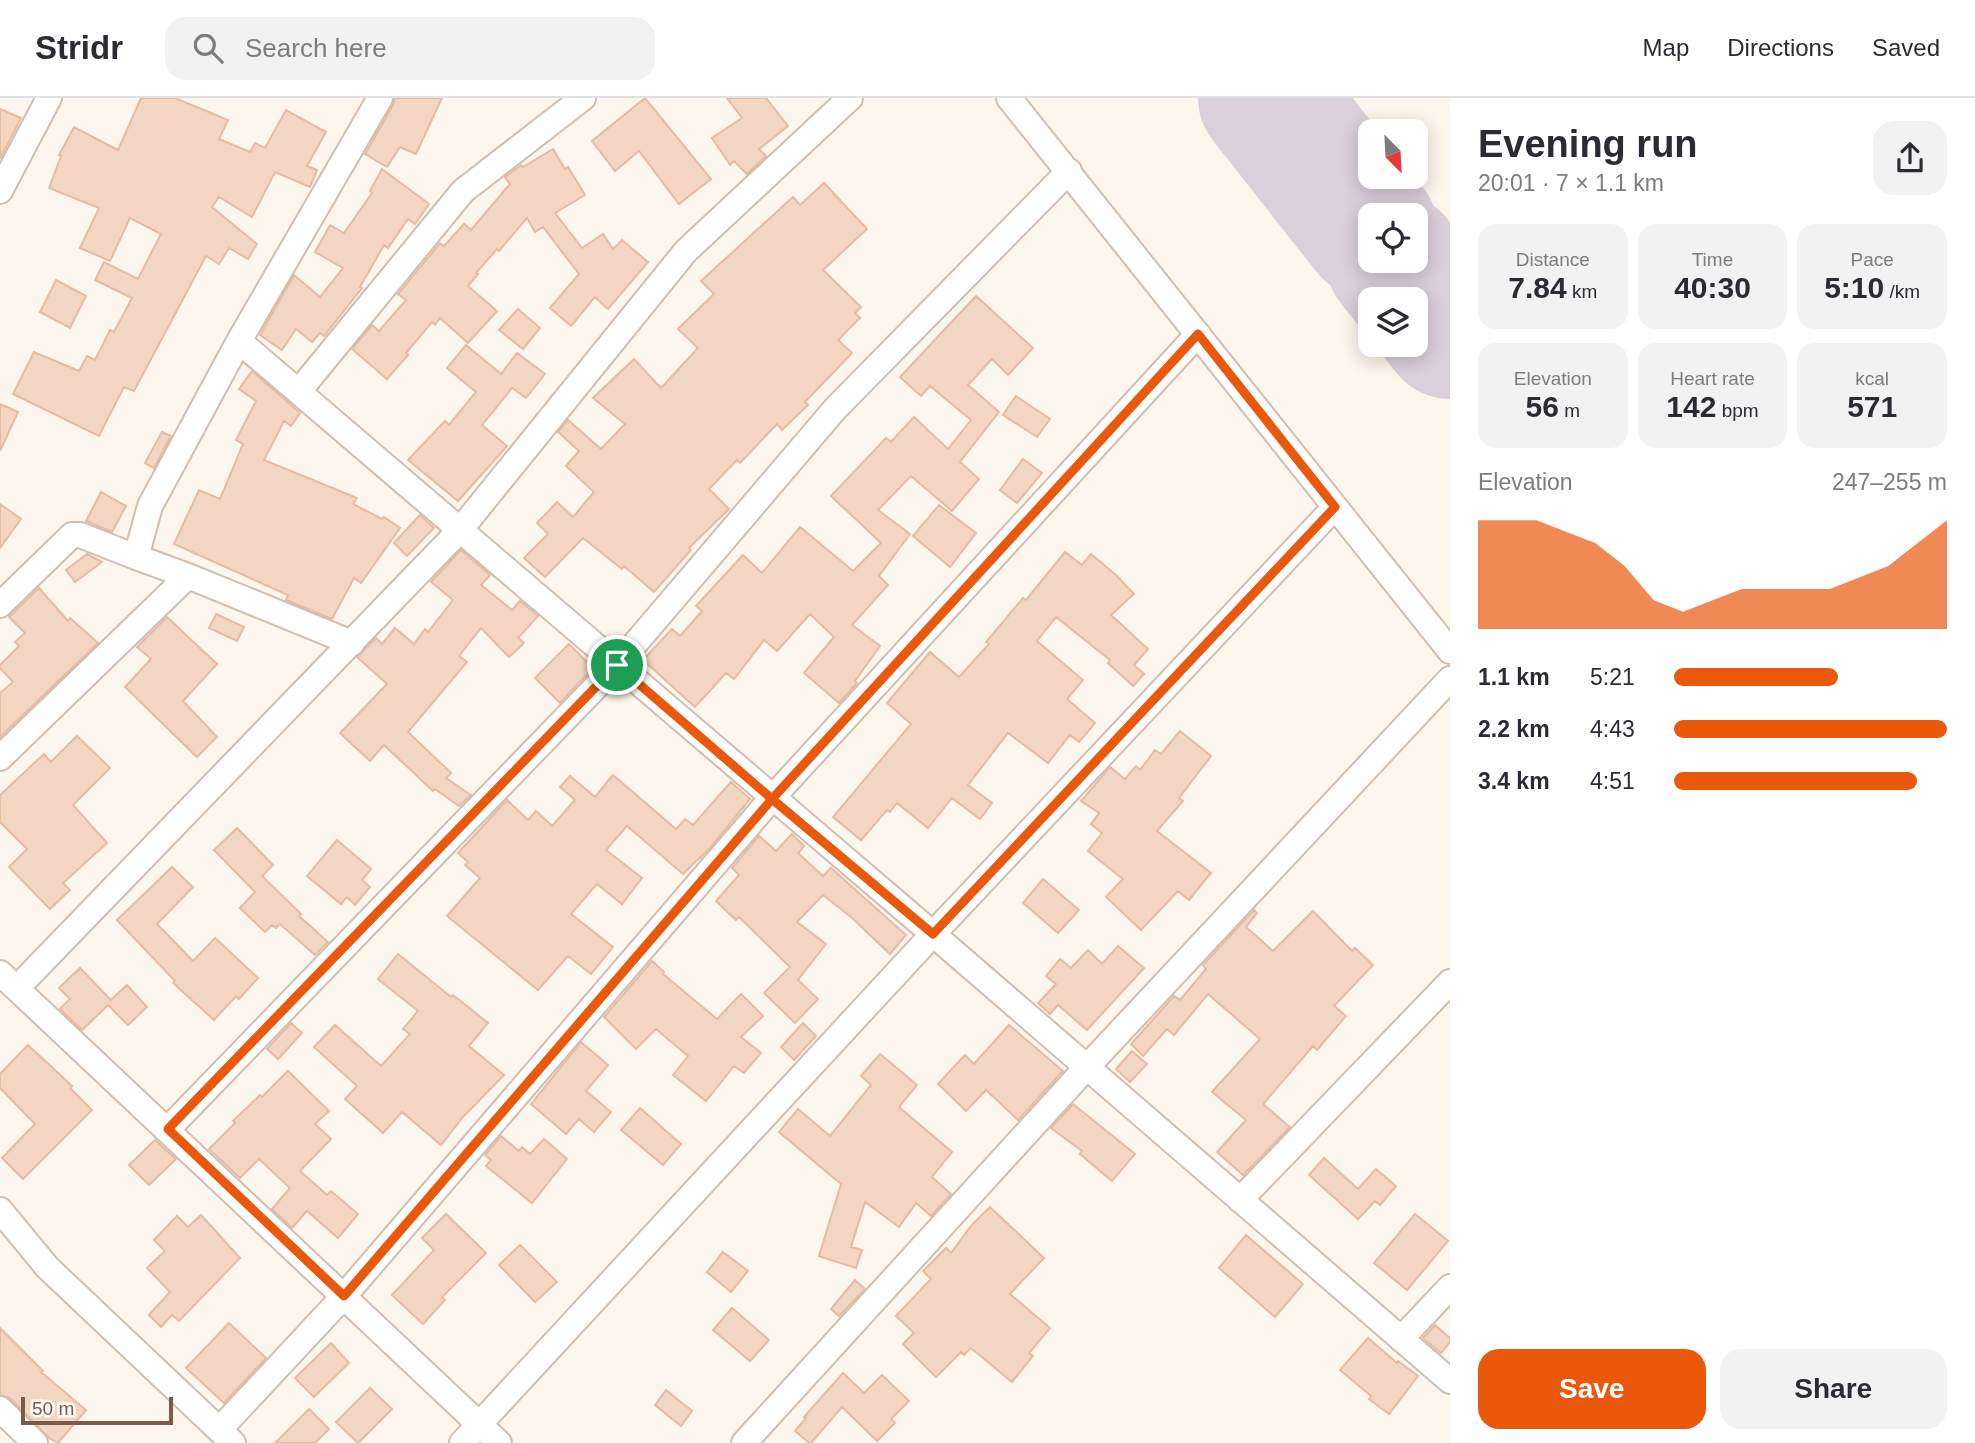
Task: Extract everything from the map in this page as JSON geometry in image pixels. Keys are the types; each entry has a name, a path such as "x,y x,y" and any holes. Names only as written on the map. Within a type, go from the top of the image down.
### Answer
{"street":[{"path":"0,191 49,98"},
{"path":"135,557 150,506 239,341 380,98"},
{"path":"299,391 463,191 583,98"},
{"path":"499,1443 8,981 352,643 460,530 686,251 850,98"},
{"path":"1009,98 1450,651"},
{"path":"168,1129 617,665 835,409 1069,171"},
{"path":"0,1210 47,1267 226,1437 772,799 1198,334"},
{"path":"239,341 933,934 1450,1381"},
{"path":"462,1443 933,934 1335,507"},
{"path":"0,605 72,535 80,535 352,643"},
{"path":"0,758 188,576"},
{"path":"744,1443 1086,1068 1450,679"},
{"path":"1240,1200 1450,982"},
{"path":"1401,1339 1450,1287"},
{"path":"0,1409 35,1443"}],"building":[{"path":"141,98 175,98 228,120 219,139 250,152 255,143 265,148 286,110 326,132 307,166 317,170 310,187 275,172 252,217 219,197 212,207 257,244 248,259 229,248 219,264 206,256 134,391 124,387 99,436 13,394 34,352 79,371 87,356 95,360 110,330 114,332 132,298 95,280 104,262 138,279 161,234 130,218 110,261 80,248 99,208 49,188 61,156 59,155 74,127 118,150"},
{"path":"395,98 442,98 416,154 400,147 387,167 365,154"},
{"path":"645,98 711,179 679,204 639,151 615,171 592,141"},
{"path":"727,98 766,98 788,126 759,149 766,156 747,174 734,161 730,165 712,138 742,118"},
{"path":"0,109 21,118 0,159"},
{"path":"553,149 585,195 555,213 582,248 603,234 613,249 622,240 648,262 608,309 595,297 571,326 550,308 579,274 543,227 535,232 527,218 476,273 478,274 468,286 497,311 468,343 440,318 435,325 432,322 387,379 352,349 372,325 379,331 406,300 398,294 440,243 444,246 464,224 471,230 510,184 505,177 521,165 523,167"},
{"path":"382,169 429,204 415,224 408,219 388,248 384,245 360,287 362,288 324,336 320,333 312,342 296,329 282,350 260,335 294,275 320,297 343,268 315,252 330,225 344,233 372,193 370,191"},
{"path":"824,183 867,229 823,270 861,307 855,313 860,318 838,340 852,353 805,402 808,405 782,430 777,424 740,463 737,460 709,489 729,509 689,548 691,550 654,592 624,566 622,569 583,538 545,577 524,558 548,534 537,523 557,502 573,517 594,492 566,466 579,451 558,432 568,420 601,449 625,424 593,398 634,359 661,388 698,348 678,329 714,294 701,281 793,197 800,205"},
{"path":"56,280 86,296 70,328 40,312"},
{"path":"976,296 1033,348 1008,375 992,359 968,385 999,412 960,462 979,479 952,511 911,476 878,510 910,534 879,576 888,585 852,625 880,646 855,681 857,683 839,703 804,673 834,637 810,614 777,651 764,640 734,679 726,673 695,707 643,660 672,629 680,636 702,611 696,606 743,555 762,573 800,527 853,571 881,543 831,496 886,438 891,442 914,417 948,449 971,420 930,386 921,396 900,377"},
{"path":"518,309 540,328 523,349 499,330"},
{"path":"466,345 501,374 517,353 545,374 526,398 512,388 482,425 507,446 458,501 408,460 445,421 449,425 476,392 447,368"},
{"path":"252,371 300,413 291,426 284,421 264,460 357,498 353,504 382,519 384,517 400,528 361,583 354,578 332,619 286,600 288,595 174,544 199,490 220,499 243,444 236,440 256,401 239,389"},
{"path":"1016,396 1050,419 1037,437 1003,415"},
{"path":"0,404 18,412 0,451"},
{"path":"162,432 171,436 154,468 145,463"},
{"path":"1023,459 1042,473 1017,503 1000,490"},
{"path":"101,492 126,506 112,532 86,521"},
{"path":"0,504 21,519 0,548"},
{"path":"939,505 976,533 950,567 913,536"},
{"path":"420,515 434,528 407,556 394,543"},
{"path":"461,550 490,575 481,585 512,610 520,601 538,616 518,638 524,643 509,657 481,628 459,656 467,662 408,732 451,773 446,778 471,795 459,806 435,789 433,791 384,745 370,761 340,733 387,684 357,657 376,638 382,644 395,628 414,644 425,629 428,632 453,600 431,582"},
{"path":"1065,552 1082,565 1091,554 1134,594 1111,615 1148,649 1134,665 1144,674 1133,686 1108,663 1110,660 1056,617 1037,641 1083,680 1067,699 1095,723 1079,742 1070,735 1048,763 1008,733 968,785 992,803 980,819 952,798 928,828 897,803 890,812 887,810 861,840 833,817 911,724 887,703 930,652 959,677 989,644 986,642 1023,598 1026,600"},
{"path":"87,554 102,562 75,582 66,570"},
{"path":"39,588 68,621 70,618 98,643 0,737 0,693 13,682 0,665 19,646 15,642 25,633 9,617"},
{"path":"216,614 244,627 237,641 209,628"},
{"path":"167,617 217,664 183,701 217,737 197,757 125,687 151,659 137,647"},
{"path":"569,644 593,668 560,703 535,678"},
{"path":"1180,731 1211,756 1179,798 1183,801 1157,831 1211,873 1189,900 1178,891 1141,930 1106,897 1123,879 1088,851 1102,833 1091,824 1099,813 1081,801 1110,767 1125,779 1136,766 1140,770 1155,750 1161,754"},
{"path":"77,736 110,768 73,805 107,843 63,883 70,890 50,909 9,867 27,849 0,822 0,795 44,754 51,762"},
{"path":"613,775 676,829 685,819 693,825 731,782 750,799 710,848 683,874 627,826 606,850 642,878 622,904 597,884 571,914 613,947 591,974 568,956 538,990 447,916 480,878 465,865 468,862 458,853 507,800 528,820 536,811 552,826 575,800 560,787 570,776 595,797"},
{"path":"237,828 273,865 262,876 301,914 299,916 328,942 315,955 280,924 276,928 272,925 265,932 240,908 255,892 214,850"},
{"path":"792,834 804,846 798,853 823,876 831,868 906,935 890,954 823,895 797,922 826,944 798,980 818,999 795,1023 764,993 790,967 739,917 736,920 716,901 739,875 732,868 759,836 776,851"},
{"path":"337,840 371,869 362,880 370,887 355,905 347,897 341,904 307,876"},
{"path":"172,867 193,887 157,924 193,961 215,938 258,978 239,999 236,996 214,1020 173,983 175,981 117,920"},
{"path":"1043,879 1079,910 1058,933 1023,903"},
{"path":"1254,910 1257,913 1246,927 1273,951 1313,911 1352,951 1355,948 1373,965 1334,1006 1346,1016 1317,1050 1313,1046 1264,1103 1290,1127 1243,1175 1217,1152 1246,1120 1212,1092 1260,1039 1208,994 1174,1035 1167,1029 1143,1056 1131,1044 1174,996 1180,1000 1206,969 1203,965"},
{"path":"1118,946 1144,968 1087,1030 1058,1005 1050,1014 1038,1003 1056,984 1046,976 1060,959 1071,968 1088,950 1102,964"},
{"path":"398,954 488,1023 469,1046 504,1075 463,1117 441,1145 402,1112 383,1133 345,1099 357,1086 314,1047 335,1025 381,1066 410,1034 403,1029 418,1011 378,979"},
{"path":"652,961 663,974 717,1019 741,994 763,1016 741,1037 761,1053 744,1073 734,1066 706,1101 673,1075 688,1056 656,1029 636,1049 604,1017"},
{"path":"80,968 111,1000 127,985 147,1007 128,1025 108,1005 82,1030 60,1009 70,999 59,988"},
{"path":"291,1023 302,1033 278,1059 267,1049"},
{"path":"803,1023 816,1036 794,1060 781,1047"},
{"path":"1009,1025 1063,1071 1018,1120 986,1090 966,1111 938,1084 965,1055 974,1064"},
{"path":"581,1042 608,1065 586,1091 611,1112 594,1132 579,1119 566,1134 531,1104"},
{"path":"28,1045 72,1086 70,1088 92,1110 23,1179 2,1158 35,1124 0,1088 0,1074"},
{"path":"1132,1051 1147,1064 1130,1082 1116,1069"},
{"path":"880,1054 917,1085 899,1107 952,1152 932,1177 951,1194 931,1216 916,1203 899,1227 865,1202 851,1247 862,1250 856,1268 819,1256 841,1184 779,1132 798,1109 830,1136 871,1085 861,1076"},
{"path":"288,1071 329,1111 315,1124 331,1139 300,1171 327,1195 331,1191 358,1214 338,1238 307,1211 292,1228 272,1209 290,1188 259,1159 240,1178 209,1149 235,1123 233,1121"},
{"path":"1073,1104 1135,1154 1112,1181 1080,1154 1082,1151 1051,1128"},
{"path":"640,1108 681,1144 663,1165 621,1130"},
{"path":"501,1136 519,1151 522,1147 530,1154 544,1139 567,1159 532,1203 486,1166 491,1160 485,1155"},
{"path":"155,1140 176,1159 149,1185 129,1165"},
{"path":"1324,1158 1358,1189 1376,1169 1396,1186 1380,1205 1375,1201 1358,1219 1309,1175"},
{"path":"990,1207 1044,1258 1010,1294 1050,1328 1029,1353 1033,1356 1012,1382 971,1348 964,1355 961,1352 936,1377 903,1344 914,1333 896,1316 931,1279 923,1271 946,1248 951,1253 971,1226"},
{"path":"446,1214 486,1253 442,1297 445,1300 423,1324 392,1295 434,1250 422,1238"},
{"path":"1415,1214 1448,1241 1407,1290 1374,1263"},
{"path":"201,1215 240,1258 179,1321 172,1315 161,1327 149,1315 170,1292 147,1268 165,1251 154,1240 177,1216 188,1227"},
{"path":"1246,1235 1303,1284 1275,1317 1219,1268"},
{"path":"520,1245 557,1282 535,1302 499,1265"},
{"path":"723,1252 748,1271 731,1292 707,1272"},
{"path":"855,1280 865,1289 839,1316 831,1309"},
{"path":"732,1308 769,1340 750,1361 713,1330"},
{"path":"229,1323 266,1358 224,1403 186,1368"},
{"path":"1435,1325 1450,1338 1441,1353 1423,1338"},
{"path":"0,1328 43,1371 41,1372 86,1410 58,1443 49,1438 10,1398 0,1395"},
{"path":"1368,1338 1397,1363 1398,1361 1418,1376 1389,1414 1369,1399 1371,1396 1340,1370"},
{"path":"331,1343 349,1363 314,1397 295,1378"},
{"path":"843,1373 864,1393 882,1375 909,1401 891,1419 895,1423 877,1441 842,1407 809,1443 795,1431"},
{"path":"370,1388 392,1409 358,1443 336,1422"},
{"path":"666,1390 692,1411 681,1426 655,1405"},
{"path":"309,1409 329,1429 315,1443 275,1443"}],"runway":[{"path":"1266,98 1358,215"},
{"path":"1404,273 1450,331"}],"route":[{"path":"617,665 168,1129 344,1296 772,799 933,934 1335,507 1198,334 772,799 617,665"}]}
